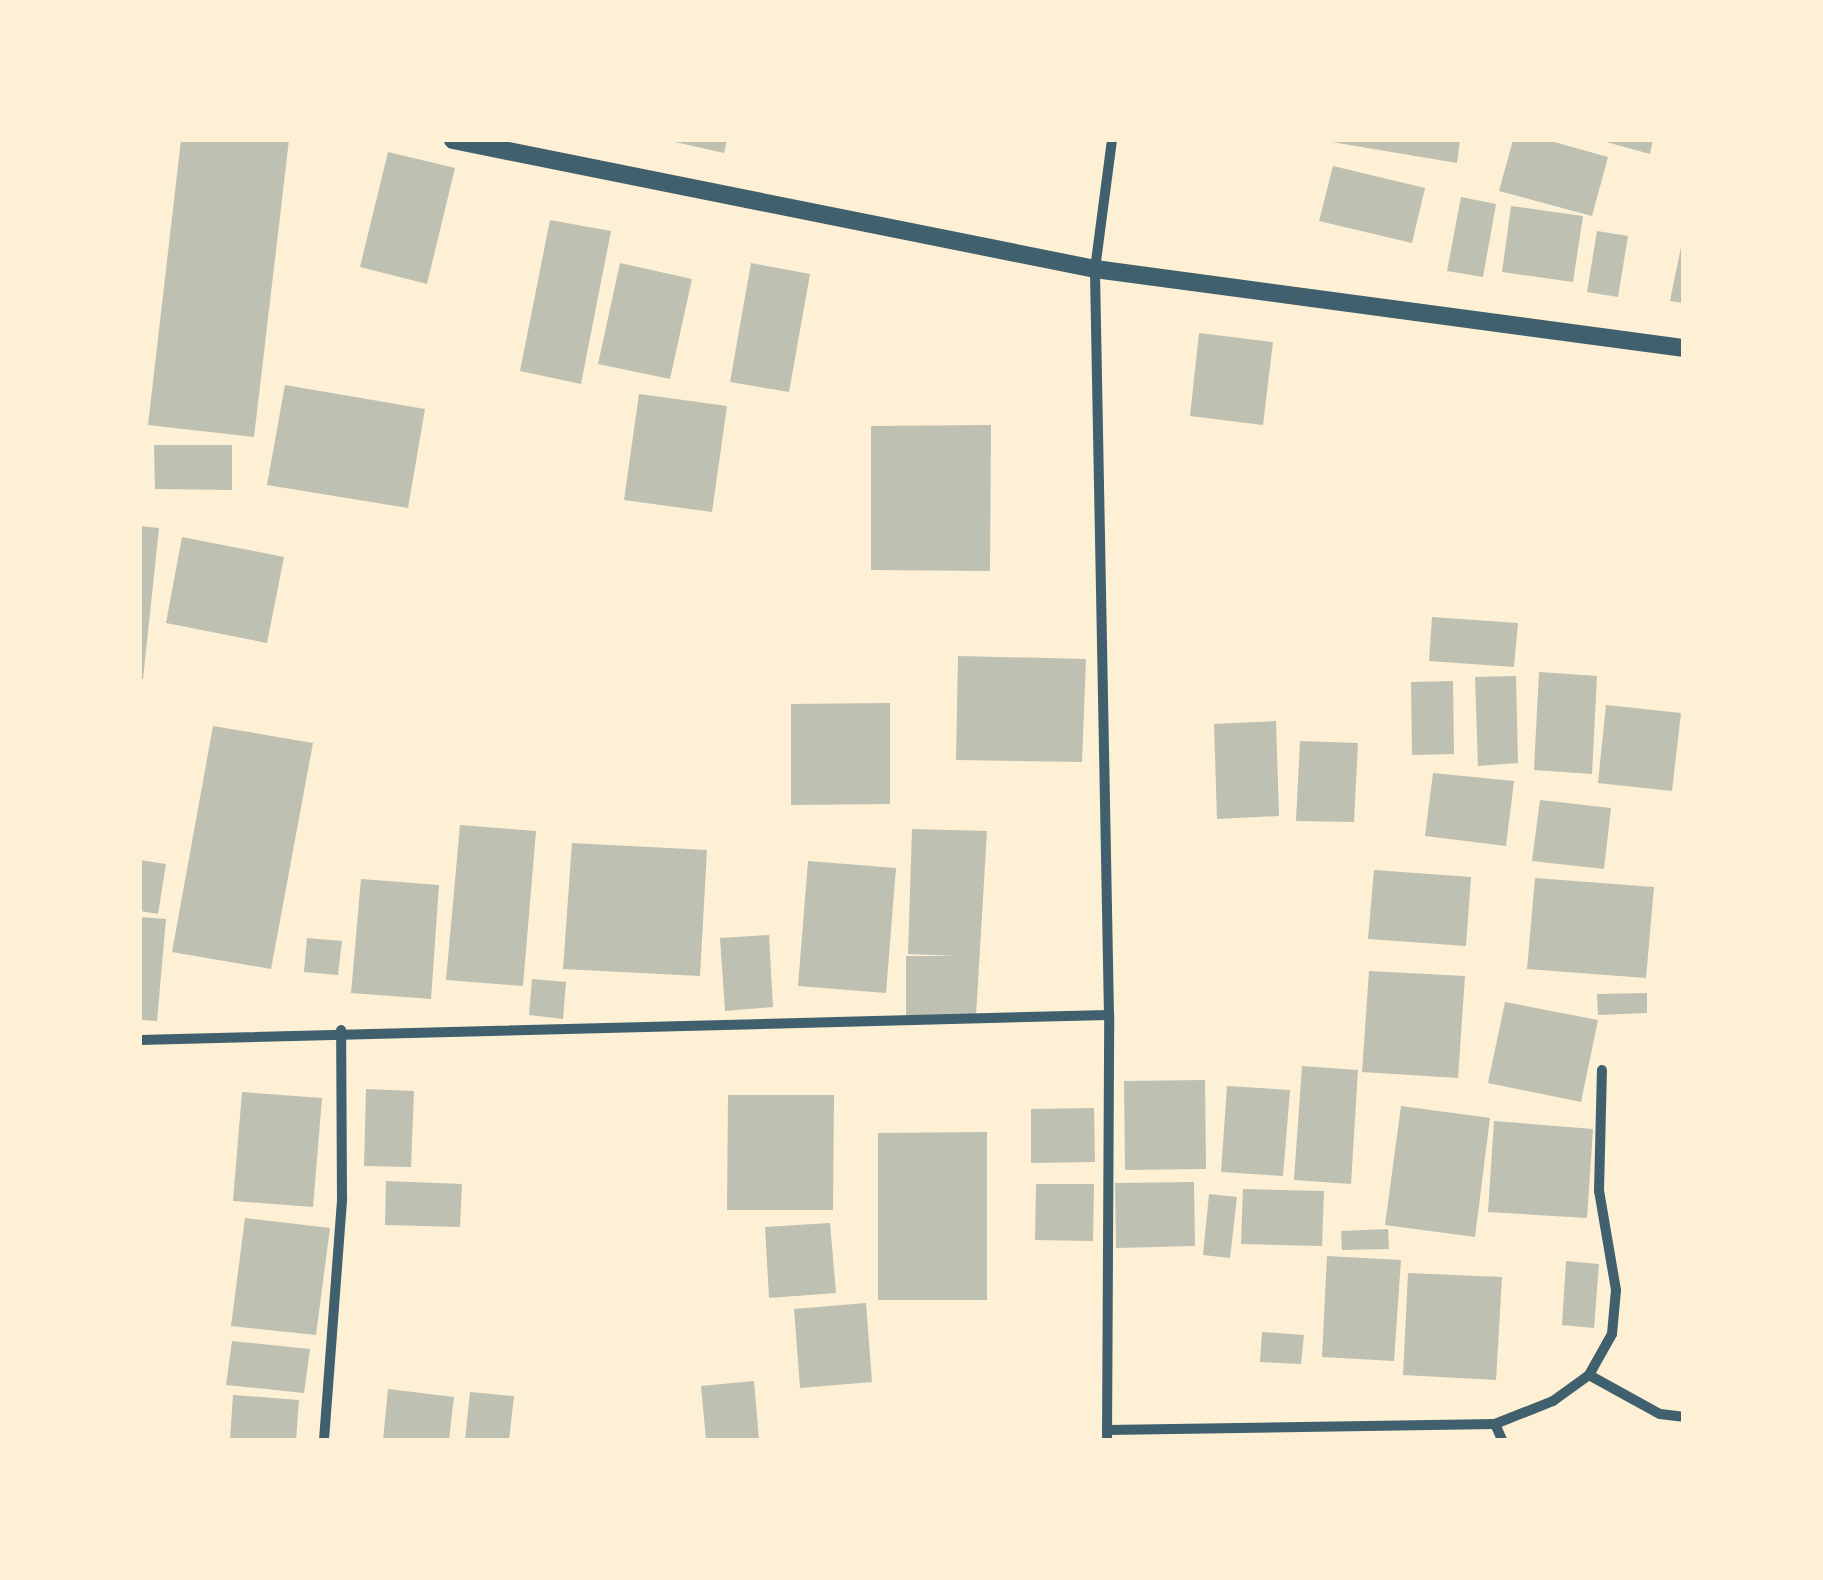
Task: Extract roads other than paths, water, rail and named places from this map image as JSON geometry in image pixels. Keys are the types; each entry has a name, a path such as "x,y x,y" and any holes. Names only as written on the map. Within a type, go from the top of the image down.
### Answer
{"street":[{"path":"452,140 1095,268 1683,348"},
{"path":"1112,140 1095,268 1109,1015 1106,1435 1495,1424 1552,1402 1588,1375 1612,1334 1616,1290 1599,1190 1602,1070"},
{"path":"140,1040 342,1030 1109,1015"},
{"path":"324,1440 342,1199 342,1030"},
{"path":"1588,1375 1660,1414 1683,1417"},
{"path":"1495,1424 1502,1440"}]}
